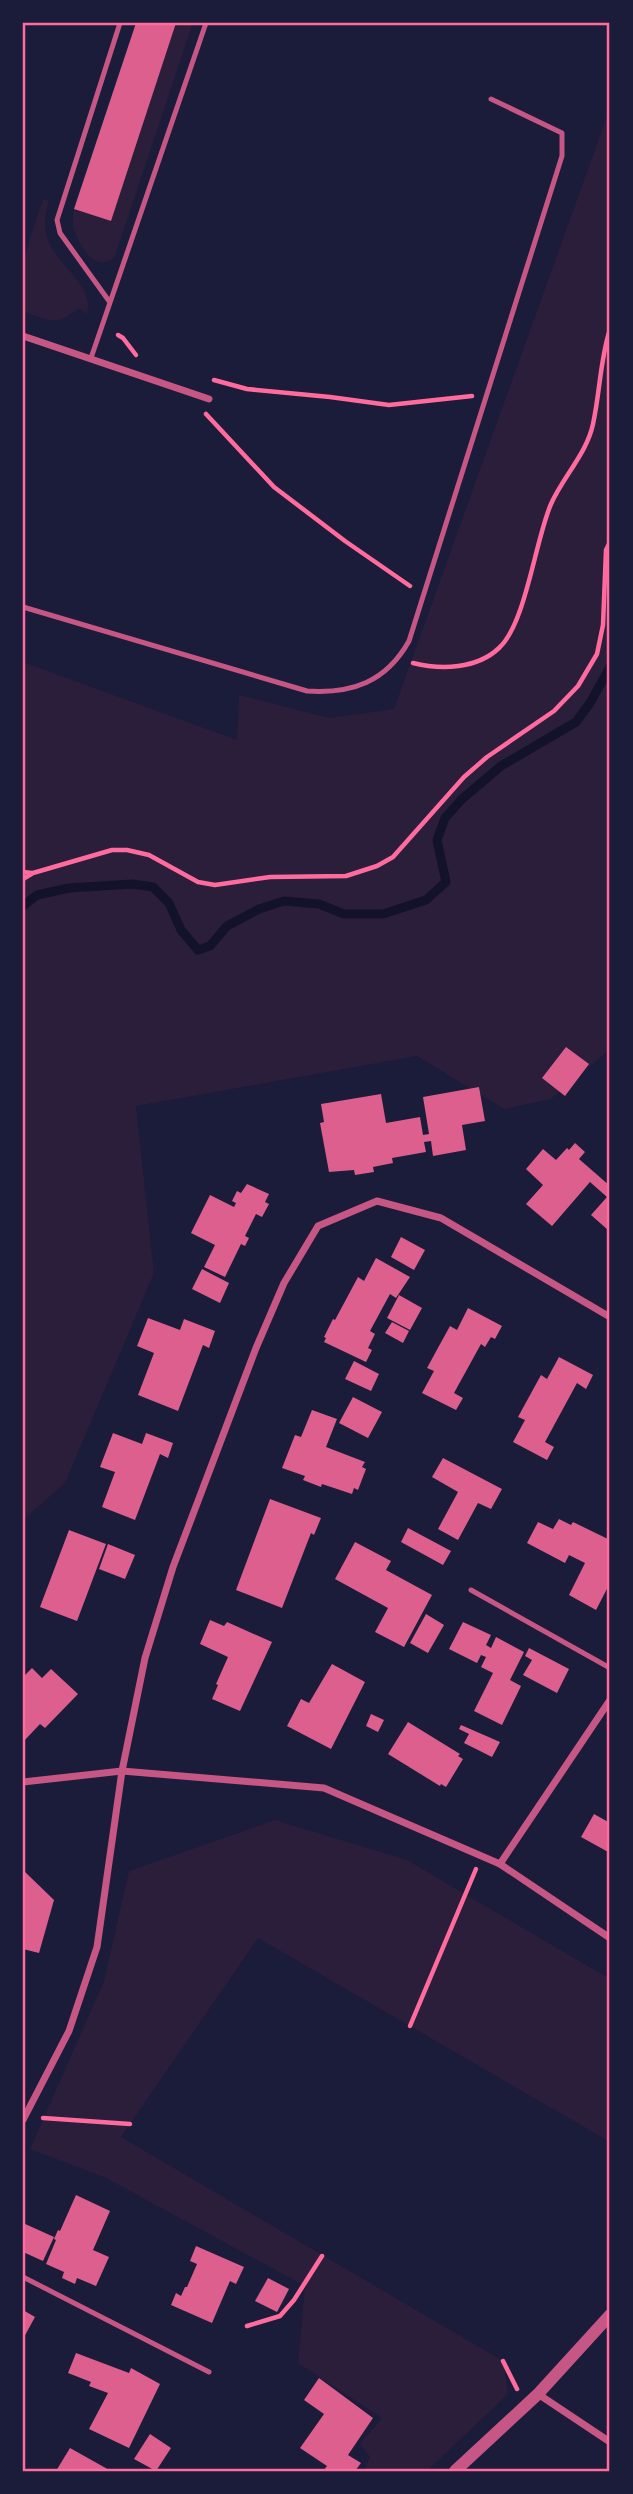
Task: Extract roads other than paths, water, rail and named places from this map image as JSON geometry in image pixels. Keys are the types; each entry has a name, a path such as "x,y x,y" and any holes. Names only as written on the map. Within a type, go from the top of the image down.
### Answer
{"street":[{"path":"23,336 209,399"},
{"path":"24,2118 69,2031 97,1947 122,1771 145,1658 173,1567 256,1348 284,1283 318,1226 377,1201 441,1218 610,1317"},
{"path":"500,1864 610,1700"},
{"path":"23,1782 122,1771 324,1788 500,1864 610,1938"},
{"path":"455,2471 538,2393 610,2315"},
{"path":"538,2393 610,2442"}],"lane":[{"path":"109,301 60,233 57,220 120,23"},
{"path":"91,358 206,23"},
{"path":"23,607 307,691 345,690 383,674 399,659 409,641 562,156 562,133 491,99"},
{"path":"471,1590 610,1668"},
{"path":"23,2277 209,2372"}],"waterway":[{"path":"23,906 37,895 69,888 132,884 153,887 169,903 181,930 198,950 210,946 227,926 259,909 284,901 319,904 344,914 383,914 426,900 446,882 437,840 445,818 462,799 501,766 576,722 610,667"}]}
